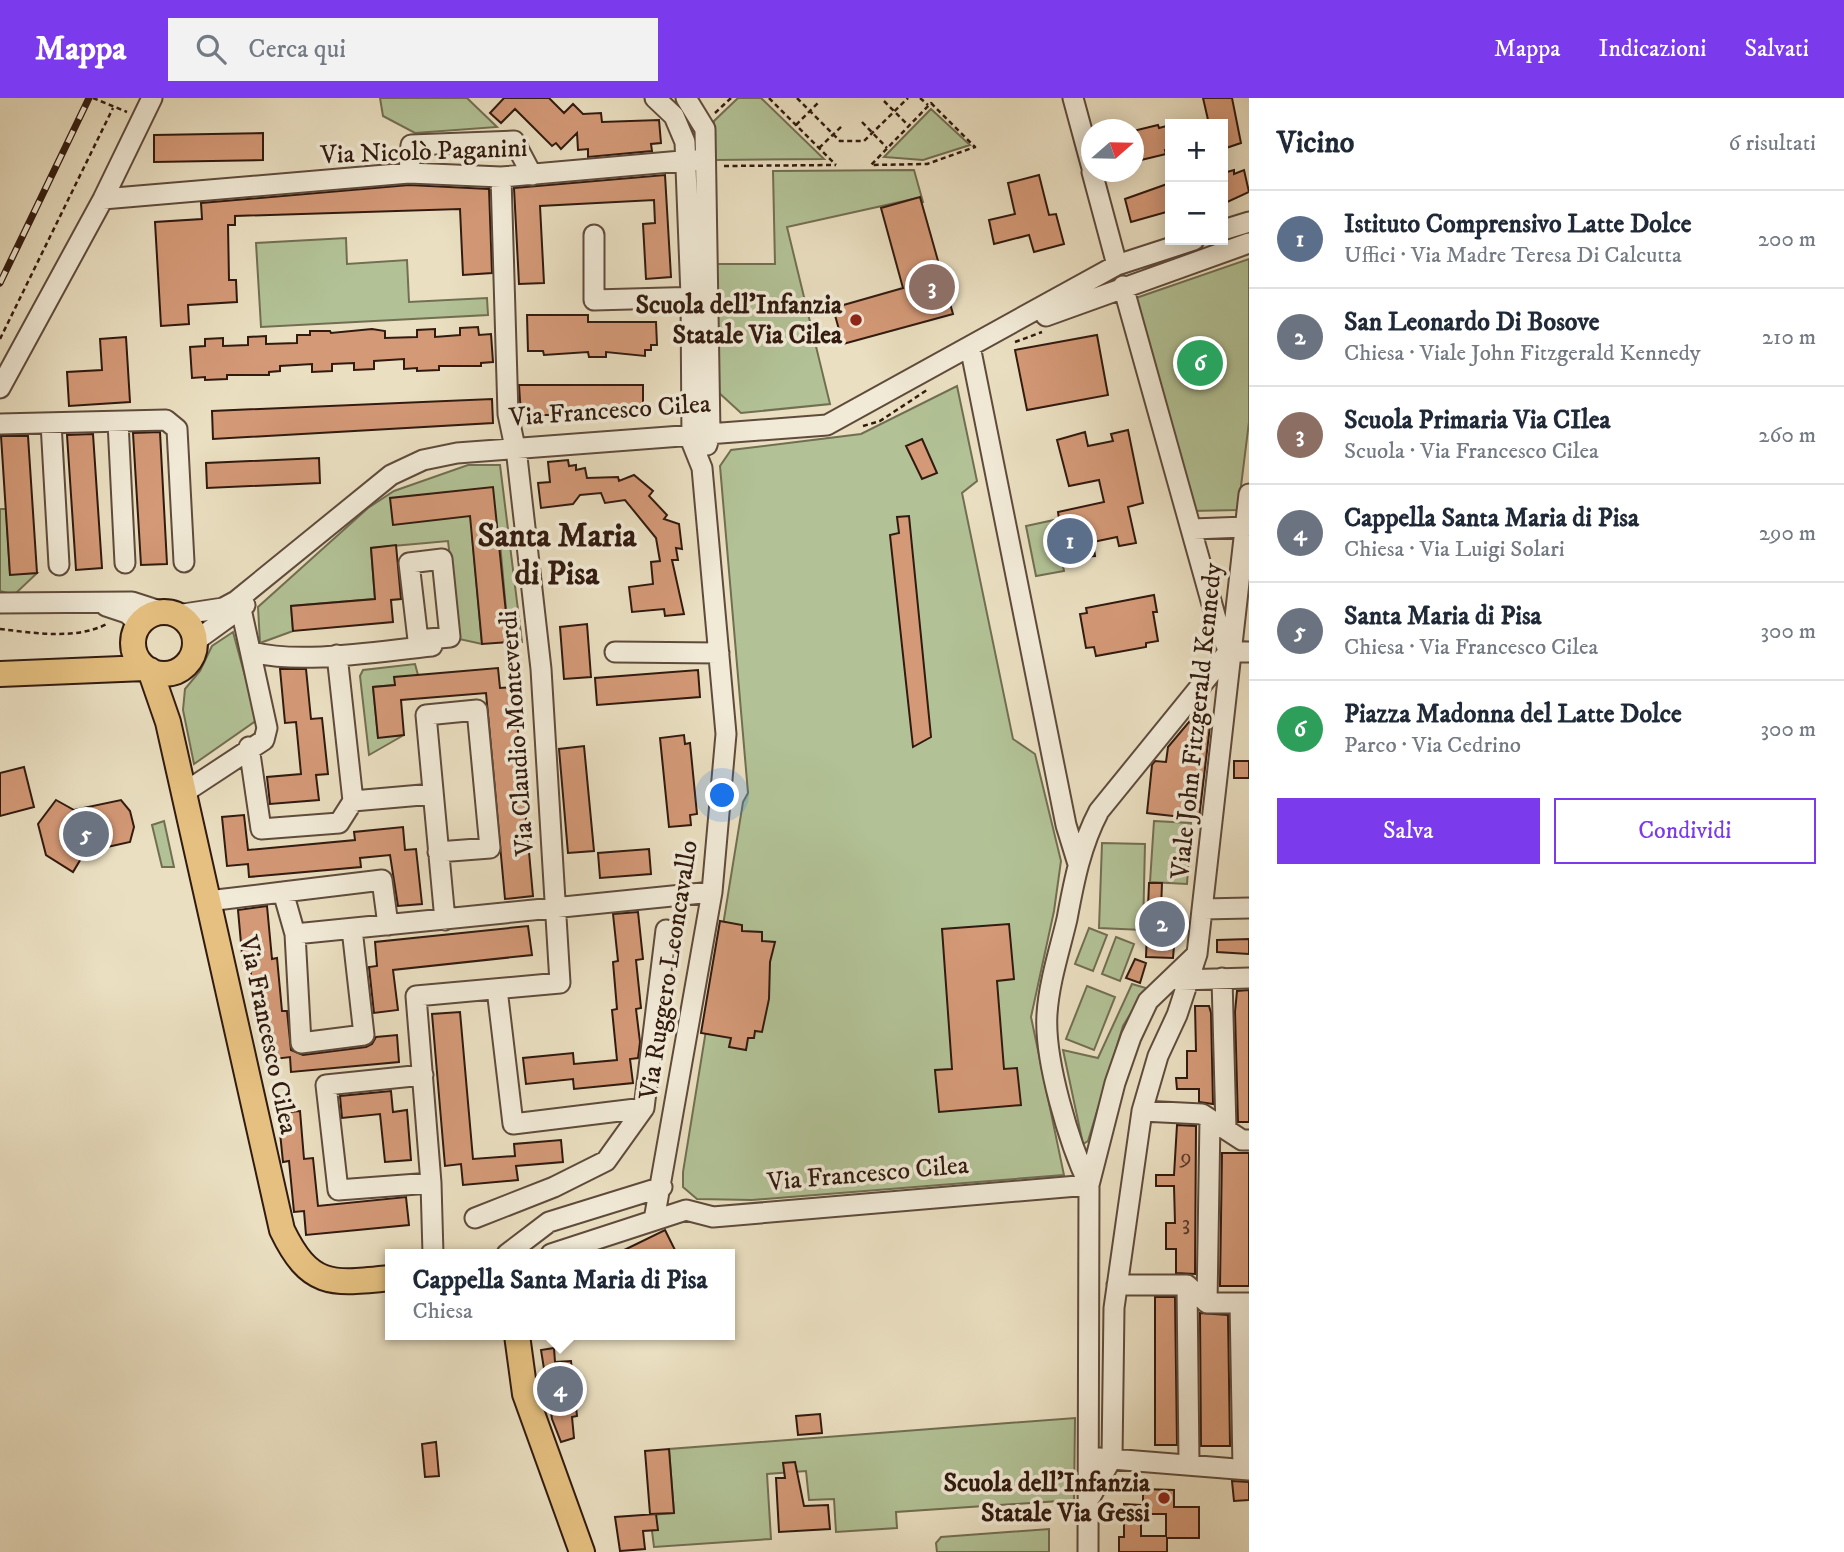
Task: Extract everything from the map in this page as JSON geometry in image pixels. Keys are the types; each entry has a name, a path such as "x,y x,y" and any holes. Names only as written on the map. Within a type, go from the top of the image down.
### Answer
{"main road":[{"path":"0,674 90,671 148,669 158,673 176,671 190,659 194,642 189,626 170,613 145,618 120,653 90,671"},
{"path":"136,631 133,649 148,669"},
{"name":"Via Francesco Cilea","path":"148,669 169,722 275,1202 287,1241 315,1275 340,1283 385,1278"},
{"path":"90,671 126,681 143,691 169,722"},
{"name":"Via Francesco Cilea","path":"169,722 171,685 176,671"},
{"path":"518,1340 525,1394 582,1552"}],"street":[{"name":"Via Ruggero Leoncavallo","path":"655,98 682,129 701,162"},
{"name":"Via Ruggero Leoncavallo","path":"662,1187 712,892 726,734 698,437 701,162 705,129 686,98"},
{"path":"1073,98 1081,128"},
{"path":"0,388 103,199 148,106"},
{"path":"410,173 411,145 514,141 532,175"},
{"name":"Via Nicolò Paganini","path":"103,199 410,173 501,177 701,162"},
{"name":"Via Claudio Monteverdi","path":"497,989 560,983 541,669 516,449 508,414 501,177"},
{"path":"1095,182 1117,265"},
{"path":"1228,228 1249,222"},
{"path":"594,235 594,300 699,297"},
{"name":"Via Francesco Cilea","path":"970,346 1124,286 1249,243"},
{"name":"Via Francesco Cilea","path":"170,613 223,608 273,572 391,475 423,460 457,453 698,437 827,425 1117,265 1179,245"},
{"path":"1089,1185 1074,1153 1048,1043 1047,1023 1078,864 1087,834 1099,811 1191,696 1239,652 1220,632 1124,286"},
{"path":"970,346 1066,825 1078,864"},
{"path":"0,424 166,420 177,429 184,562"},
{"path":"118,422 125,563"},
{"path":"51,423 59,565"},
{"name":"Viale John Fitzgerald Kennedy","path":"1091,1496 1112,1458 1117,1285 1142,1111 1158,1056 1177,1015 1197,954 1224,702 1239,652 1249,495"},
{"path":"1193,529 1245,527"},
{"name":"Via Francesco Cilea","path":"194,642 242,609 273,572"},
{"path":"0,603 132,602 170,613"},
{"path":"98,603 127,613 136,631"},
{"path":"185,792 249,747 264,740 267,728 242,609"},
{"path":"252,652 269,657 337,655 436,646 436,638"},
{"path":"615,652 719,653"},
{"path":"249,747 261,830 339,823 354,801 337,655"},
{"path":"1191,696 1209,690 1224,702"},
{"path":"438,852 489,848 477,710 426,715 438,852 445,920"},
{"path":"354,801 433,794"},
{"path":"208,901 382,880 388,925"},
{"path":"283,892 295,934 300,1043 364,1035 352,929"},
{"path":"295,934 712,892"},
{"path":"1203,909 1249,908"},
{"path":"475,1218 554,1187 606,1161 644,1108 666,930"},
{"name":"Viale John Fitzgerald Kennedy","path":"1088,1552 1091,1496 1087,1458 1089,1185 1115,1083 1148,1001 1197,954"},
{"path":"1208,1303 1218,1124 1222,978"},
{"path":"1166,981 1249,978"},
{"path":"433,1249 431,1183 416,996 497,989 513,1124 644,1108"},
{"path":"1148,1001 1167,996 1176,1005 1177,1015"},
{"path":"423,1075 326,1085 338,1190 431,1183"},
{"path":"1142,1111 1202,1114 1242,1140 1249,1140"},
{"name":"Via Francesco Cilea","path":"566,1249 686,1210 713,1217 1089,1185"},
{"path":"662,1187 686,1210"},
{"path":"654,1220 662,1187"},
{"path":"514,1249 549,1222 662,1187"},
{"path":"1087,1458 1246,1470 1245,1303 1208,1303 1187,1285 1117,1285"},
{"path":"1187,1285 1189,1464"}],"path":[{"path":"93,98 113,108 148,106"},
{"path":"710,118 731,98"},
{"path":"701,162 836,165 769,98"},
{"path":"773,102 777,98"},
{"path":"797,98 840,141 864,141 908,98"},
{"path":"920,98 928,106"},
{"path":"884,101 909,126"},
{"path":"796,125 819,102"},
{"path":"931,103 975,146 927,164 871,165 909,126 931,103"},
{"path":"0,339 113,108"},
{"path":"862,122 887,148"},
{"path":"819,148 842,126"}],"green space":[{"path":"380,98 467,98 497,127 415,133 383,116"},
{"path":"738,98 761,98 824,159 715,160 714,121"},
{"path":"931,109 970,145 923,160 884,157"},
{"path":"914,170 923,202 920,203 918,198 787,227 830,404 741,413 717,391 714,264 775,264 773,171"},
{"path":"346,238 347,264 407,260 409,302 487,298 488,315 261,327 256,243"},
{"path":"1249,259 1249,422 1238,510 1191,511 1136,298"},
{"path":"957,386 977,481 962,493 1013,739 1035,754 1061,861 1054,911 1031,1017 1064,1175 752,1200 697,1199 683,1187 683,1172 743,802 748,793 720,466 731,450 861,434"},
{"path":"468,465 500,465 522,642 509,642 499,532 472,534 482,644 459,639 448,541 371,548 375,599 291,606 293,631 260,643 258,607 368,508 394,491"},
{"path":"0,509 6,509 10,574 37,573 14,595 0,591"},
{"path":"1054,520 1064,571 1036,576 1026,526"},
{"path":"233,632 257,720 194,764 183,710 185,689 200,671 212,646"},
{"path":"415,664 418,675 395,685 373,687 378,737 404,735 369,755 360,676 363,670"},
{"path":"164,821 174,867 162,867 152,825"},
{"path":"1154,821 1191,823 1187,884 1150,882"},
{"path":"1102,843 1145,844 1143,930 1099,928"},
{"path":"1089,928 1107,935 1093,971 1075,964"},
{"path":"1116,937 1134,944 1120,981 1102,974"},
{"path":"1132,984 1146,988 1123,1026 1088,1141 1083,1144 1063,1050 1098,1058"},
{"path":"1087,986 1115,997 1094,1050 1066,1039"},
{"path":"1075,1418 1074,1500 896,1512 897,1528 836,1532 834,1499 809,1500 806,1471 767,1474 771,1539 654,1547 650,1515 674,1513 669,1449"},
{"path":"1049,1529 1049,1552 937,1552 936,1543 941,1537"}],"building":[{"path":"504,98 549,98 564,113 573,104 583,114 601,113 602,122 659,120 661,143 651,144 652,151 588,157 588,149 578,150 577,133 561,149 556,143 552,146 515,109 501,123 490,113"},
{"path":"1203,98 1232,98 1241,143 1228,147 1228,119 1208,119"},
{"path":"1165,126 1165,154 1144,159 1144,128"},
{"path":"263,133 263,160 154,162 154,135"},
{"path":"1234,170 1234,174 1244,170 1249,192 1228,202 1228,182 1228,172"},
{"path":"665,175 671,277 646,279 643,224 655,223 654,200 540,206 544,283 519,284 514,188"},
{"path":"1039,175 1049,215 1056,214 1064,244 1034,252 1029,235 994,244 989,220 1015,214 1008,183"},
{"path":"409,185 489,189 492,273 463,275 460,209 235,216 235,225 228,225 229,280 236,280 237,302 188,305 189,324 161,326 155,222 202,219 201,203"},
{"path":"1165,185 1165,212 1131,222 1125,199"},
{"path":"920,197 953,314 843,344 833,308 903,288 881,208"},
{"path":"527,315 588,315 588,322 656,322 657,345 651,345 651,350 645,350 645,356 606,352 606,357 589,357 588,352 544,355 543,351 528,351"},
{"path":"478,327 479,335 491,334 493,362 481,363 481,366 439,366 439,370 417,371 417,368 404,369 404,359 374,361 374,369 354,370 354,363 332,364 332,371 312,372 312,364 280,366 280,371 269,372 269,375 227,375 227,379 205,380 205,377 192,378 190,347 205,346 205,339 223,338 223,346 248,345 248,337 266,336 266,344 297,343 297,335 310,335 310,331 331,333 372,329 385,331 385,338 417,337 417,330 435,329 435,337 460,335 460,328"},
{"path":"1097,335 1108,395 1027,410 1015,350"},
{"path":"126,337 130,402 69,406 67,372 102,370 100,339"},
{"path":"519,385 643,385 643,415 521,415"},
{"path":"492,399 493,423 213,439 212,411"},
{"path":"1128,430 1143,503 1128,507 1136,543 1119,546 1117,537 1093,542 1095,556 1065,558 1058,512 1104,502 1099,480 1069,486 1057,440 1085,432 1088,446 1113,441 1111,434"},
{"path":"160,432 167,564 141,565 133,433"},
{"path":"93,434 102,568 76,570 67,435"},
{"path":"1,436 28,436 37,573 10,575"},
{"path":"922,439 937,473 922,479 906,446"},
{"path":"319,458 320,483 207,488 206,463"},
{"path":"568,460 569,466 576,465 576,470 585,468 587,478 618,477 619,481 634,475 653,491 649,496 667,515 664,519 679,524 682,549 676,548 678,560 672,560 684,614 665,616 664,609 632,612 629,587 653,584 651,562 660,561 656,538 625,500 605,503 601,493 580,495 573,504 541,508 538,483 550,482 548,462"},
{"path":"493,487 509,642 482,644 470,516 393,525 390,498"},
{"path":"909,516 931,737 913,747 890,535 899,533 897,517"},
{"path":"396,545 401,599 391,600 393,622 293,631 291,606 375,599 371,548"},
{"path":"1154,595 1157,612 1153,612 1158,641 1146,643 1146,647 1096,656 1094,647 1086,648 1080,614 1087,613 1086,608"},
{"path":"587,624 591,677 564,679 560,627"},
{"path":"498,668 500,688 514,687 533,896 505,899 486,693 401,700 404,735 378,738 373,687 395,685 394,677"},
{"path":"280,669 306,669 311,719 322,718 328,774 316,775 319,800 270,804 267,777 301,774 296,722 285,723"},
{"path":"698,670 700,697 597,705 595,678"},
{"path":"1194,716 1211,717 1199,819 1147,813 1152,765 1155,761 1166,762 1168,747"},
{"path":"684,735 685,744 690,743 697,814 690,815 691,825 669,827 660,738"},
{"path":"584,746 594,851 568,853 559,749"},
{"path":"1234,761 1249,761 1249,778 1234,778"},
{"path":"24,767 34,807 0,816 0,773"},
{"path":"56,800 74,810 121,800 130,811 134,827 130,842 85,852 73,872 46,855 38,824"},
{"path":"244,815 248,850 355,840 354,832 403,827 405,850 416,849 422,904 398,906 390,855 360,858 361,867 249,877 248,864 227,866 222,817"},
{"path":"649,849 651,874 600,878 598,853"},
{"path":"1149,883 1162,883 1161,910 1177,910 1173,958 1146,957"},
{"path":"267,906 272,959 277,958 282,1011 287,1011 291,1050 303,1055 366,1047 372,1044 376,1037 397,1035 399,1062 291,1072 290,1057 266,1060 262,1015 255,1016 250,964 243,965 238,910"},
{"path":"638,912 643,959 636,960 641,1008 636,1009 640,1042 638,1058 630,1059 633,1083 574,1089 573,1079 526,1084 523,1058 573,1053 574,1064 617,1060 612,1010 617,1009 613,962 618,961 613,914"},
{"path":"720,921 742,925 742,931 762,932 762,941 775,942 770,962 769,999 762,1032 755,1031 754,1038 748,1038 746,1050 729,1047 731,1038 701,1033"},
{"path":"1009,924 1014,979 997,981 1004,1069 1017,1068 1021,1105 939,1112 935,1070 952,1069 942,929"},
{"path":"528,926 532,955 393,970 398,1010 374,1013 369,967 377,966 375,942"},
{"path":"1249,939 1249,954 1217,952 1217,940"},
{"path":"1135,959 1146,963 1140,983 1126,978"},
{"path":"1249,990 1249,1122 1238,1122 1235,1012 1237,991"},
{"path":"1195,1006 1209,1006 1211,1013 1213,1104 1199,1102 1199,1089 1177,1089 1176,1078 1187,1078 1187,1051 1196,1051"},
{"path":"460,1012 473,1159 515,1156 514,1144 561,1140 563,1162 516,1166 518,1180 463,1185 461,1164 445,1166 432,1014"},
{"path":"391,1091 393,1112 407,1110 411,1160 385,1162 380,1114 342,1118 340,1096"},
{"path":"300,1111 304,1159 313,1158 318,1206 406,1197 409,1225 306,1235 304,1211 294,1212 289,1161 283,1162 278,1113"},
{"path":"1177,1125 1196,1126 1195,1274 1176,1273 1176,1249 1166,1249 1166,1223 1175,1223 1174,1186 1156,1186 1156,1175 1174,1175"},
{"path":"1222,1153 1249,1153 1249,1286 1220,1286"},
{"path":"665,1230 674,1249 626,1249"},
{"path":"1155,1297 1175,1297 1177,1445 1155,1445"},
{"path":"1200,1313 1228,1315 1230,1446 1201,1446"},
{"path":"554,1348 555,1362 571,1361 577,1416 572,1417 574,1438 561,1442 552,1419 541,1350"},
{"path":"820,1414 822,1433 798,1435 796,1416"},
{"path":"436,1442 439,1476 425,1477 422,1444"},
{"path":"669,1449 674,1513 650,1514 645,1451"},
{"path":"795,1462 804,1506 828,1505 830,1529 779,1532 776,1478 785,1478 783,1463"},
{"path":"1232,1481 1249,1482 1249,1500 1234,1501"},
{"path":"1143,1489 1174,1490 1174,1507 1199,1507 1199,1538 1167,1538 1167,1552 1119,1552 1119,1537 1124,1537 1124,1504 1141,1505 1141,1536 1166,1536 1166,1514 1143,1514"},
{"path":"656,1514 658,1530 643,1531 645,1549 620,1551 615,1517"}],"railway":[{"path":"0,283 89,98"}],"place":[{"name":"Scuola Primaria Via CIlea","path":"932,287"},
{"name":"Scuola dell'Infanzia Statale Via Cilea","path":"856,320"},
{"name":"Piazza Madonna del Latte Dolce","path":"1200,363"},
{"name":"Istituto Comprensivo Latte Dolce","path":"1070,541"},
{"name":"Santa Maria di Pisa","path":"86,834"},
{"name":"San Leonardo Di Bosove","path":"1162,924"},
{"name":"Cappella Santa Maria di Pisa","path":"560,1389"},
{"name":"Scuola dell'Infanzia Statale Via Gessi","path":"1164,1498"}],"district":[{"name":"Santa Maria di Pisa","path":"557,555"}]}
